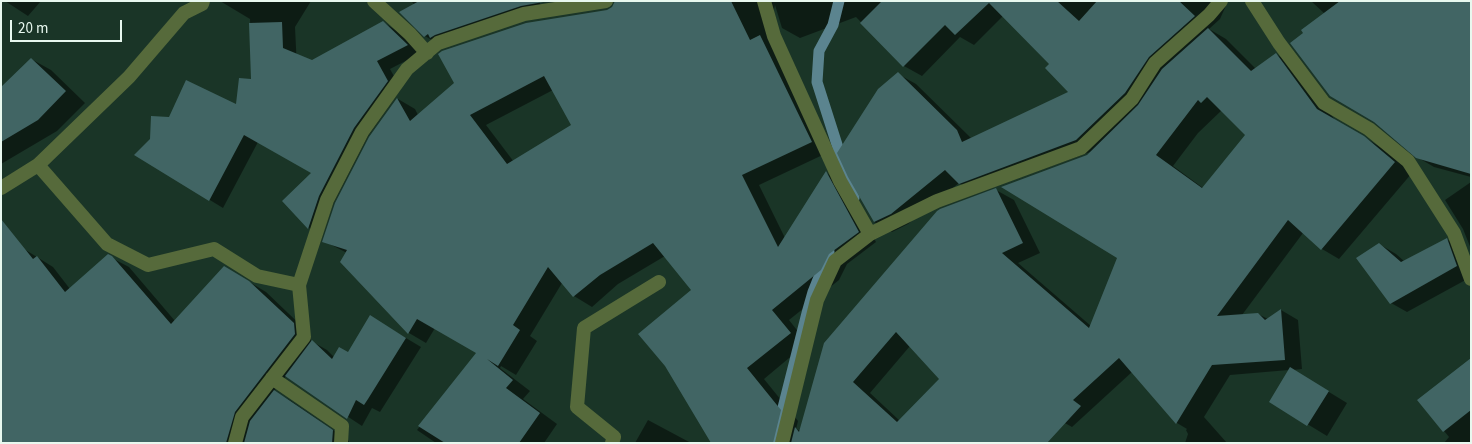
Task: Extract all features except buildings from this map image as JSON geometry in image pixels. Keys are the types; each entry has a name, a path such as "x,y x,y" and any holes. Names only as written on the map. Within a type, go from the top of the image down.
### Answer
{"street":[{"path":"1,188 38,165 129,77 184,13 202,4 203,1"},
{"path":"374,1 427,52"},
{"path":"235,443 242,417 304,337 299,285 327,200 362,132 407,69 438,44 524,14 606,1"},
{"path":"764,1 774,36 840,181 870,234"},
{"path":"782,443 817,300 836,261 870,234 937,201 1082,148 1132,98 1155,63 1209,15 1221,1"},
{"path":"1252,1 1279,44 1324,103 1369,129 1408,161 1454,233 1471,279"},
{"path":"38,165 107,244 148,265 214,249 257,276 299,285"},
{"path":"612,443 614,437 576,407 584,328 659,282"},
{"path":"272,378 342,426 341,443"}],"waterway":[{"path":"839,1 833,25 819,51 817,82 854,198"},
{"path":"774,443 813,292 829,252"}]}
